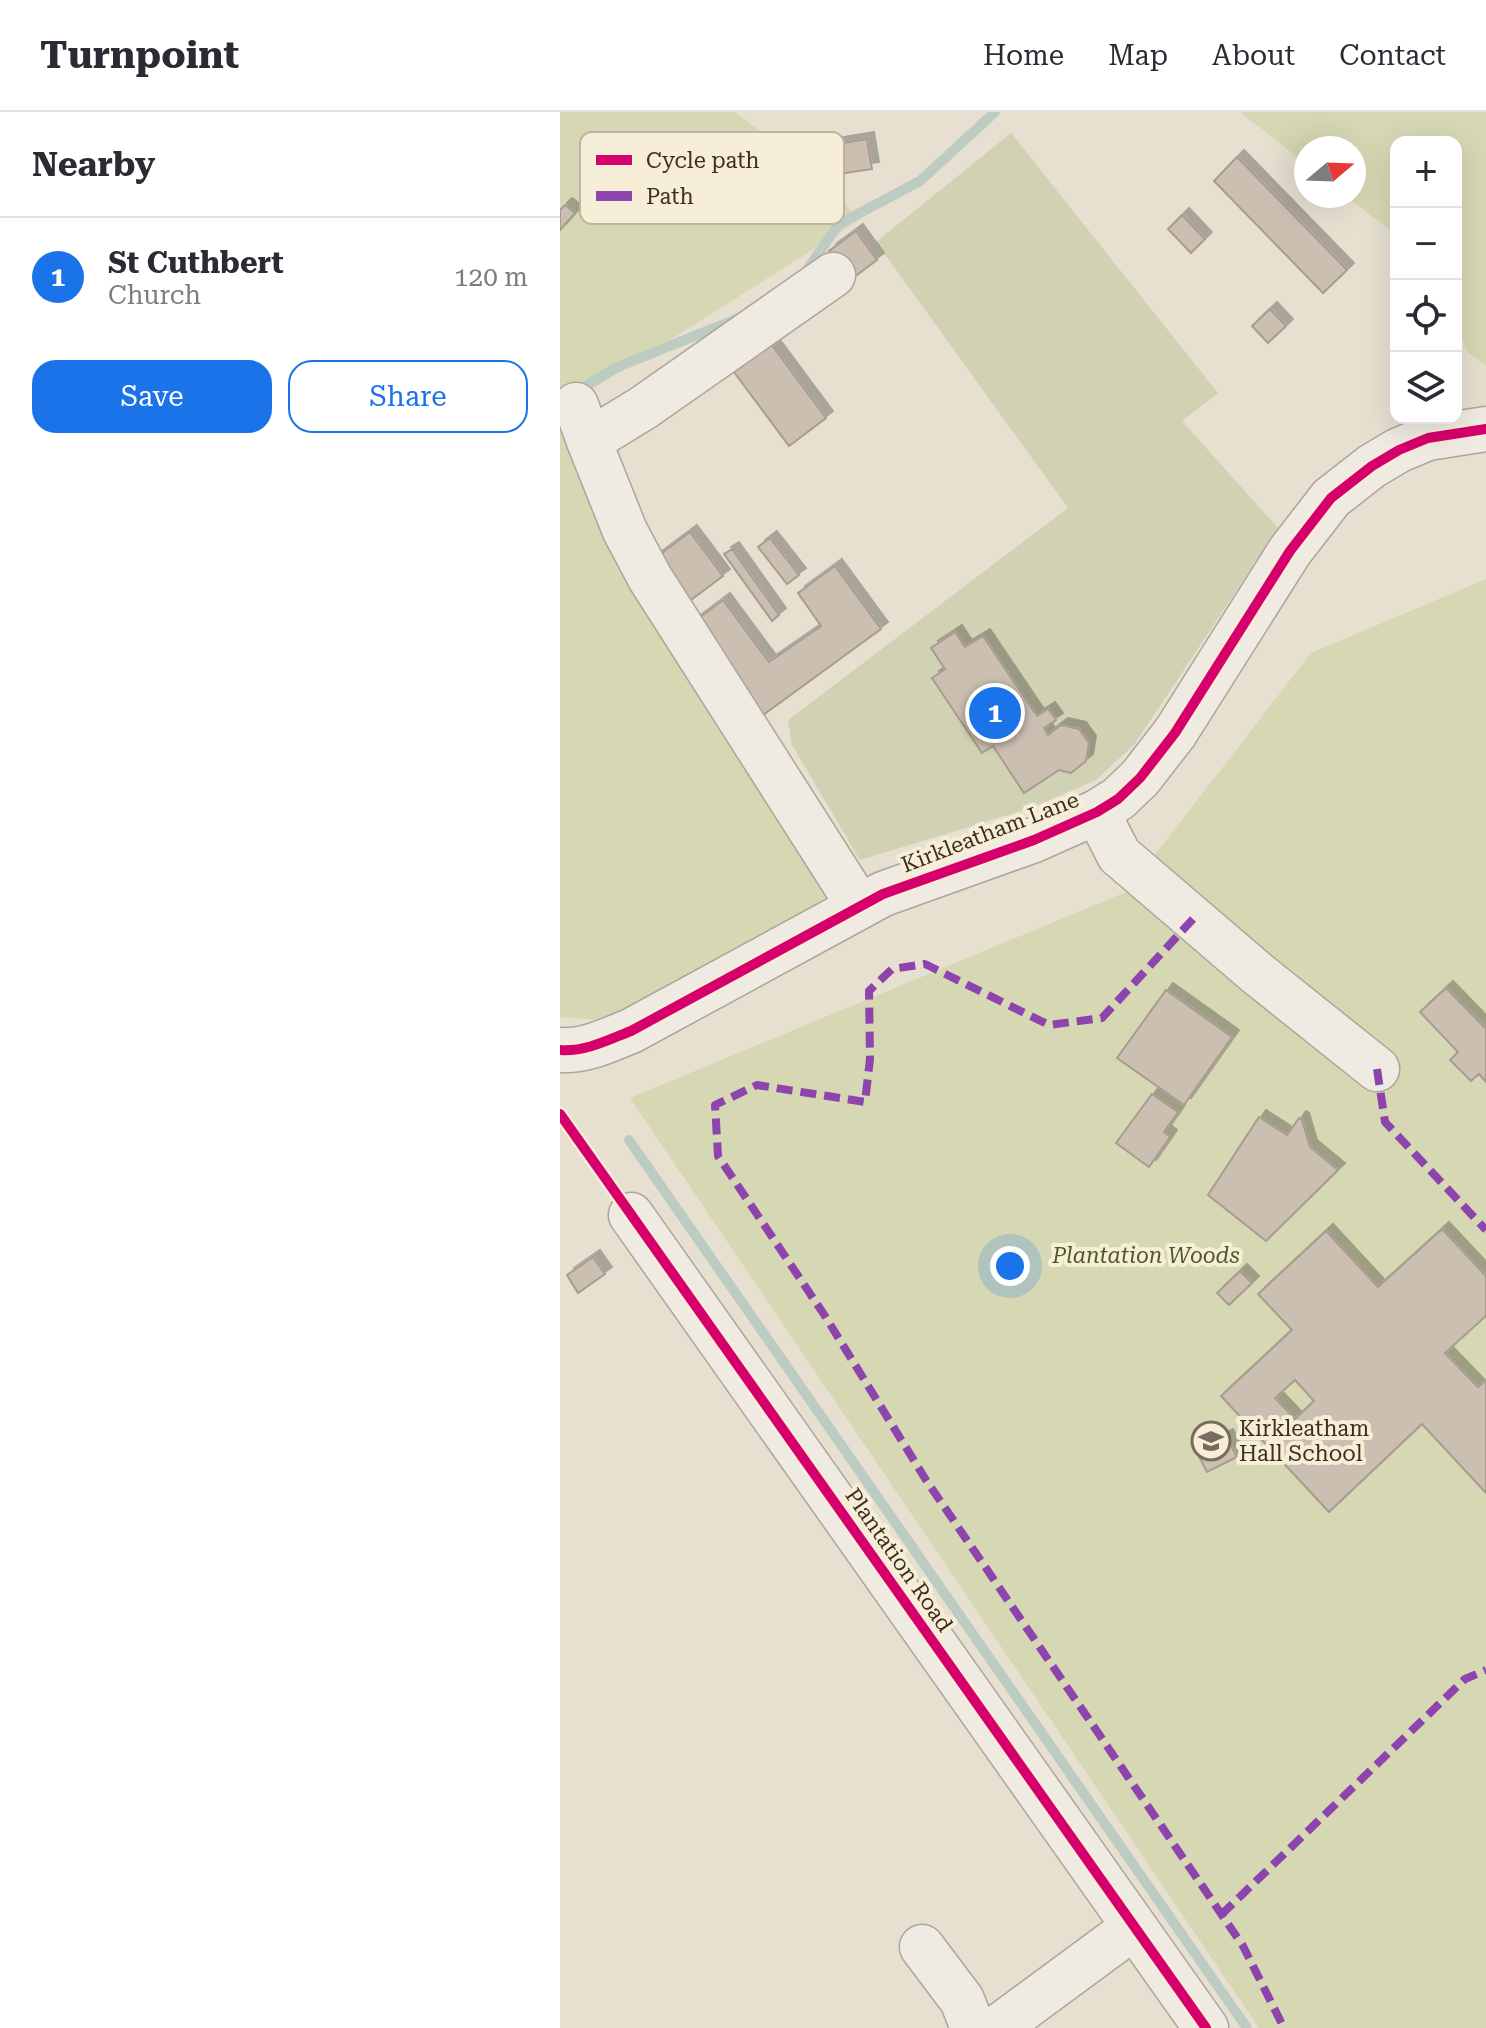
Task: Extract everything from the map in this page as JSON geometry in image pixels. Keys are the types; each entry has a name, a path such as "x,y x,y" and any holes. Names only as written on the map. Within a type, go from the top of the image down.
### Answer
{"street":[{"path":"833,275 643,408 582,423 625,531 650,578 859,906"},
{"name":"Kirkleatham Lane","path":"560,1050 570,1051 599,1044 631,1031 883,894 1034,840 1097,812 1118,799 1140,778 1175,733 1290,551 1331,498 1372,466 1399,450 1428,438 1486,429"},
{"path":"1097,812 1119,855 1258,974 1377,1069"},
{"name":"Plantation Road","path":"631,1215 1206,2028"},
{"path":"997,2028 1134,1927"},
{"path":"922,1947 962,2000 973,2028"}],"green space":[{"path":"560,112 735,112 761,132 580,132 580,224 844,224 844,201 858,221 591,390 562,415 831,894 622,1022 560,1017"},
{"path":"1240,112 1486,112 1486,366 1467,352 1462,337 1462,136 1390,136 1390,230 1361,208 1366,208 1366,136 1294,136 1294,155"},
{"path":"1011,133 1218,393 1182,421 1278,528 1134,745 1096,780 1031,808 860,860 792,745 788,720 1068,508 876,242"},
{"name":"Plantation Woods","path":"1486,579 1486,2028 1259,2028 630,1098 1126,892 1311,653"}],"building":[{"path":"867,139 872,169 844,173 844,143"},
{"path":"1237,157 1347,270 1323,293 1214,181"},
{"path":"565,205 575,213 560,230 560,210"},
{"path":"1182,215 1205,239 1191,253 1168,229"},
{"path":"856,231 877,260 850,280 829,251"},
{"path":"1270,309 1286,326 1268,343 1252,326"},
{"path":"771,344 826,418 789,446 734,372"},
{"path":"690,532 723,576 684,605 651,561"},
{"path":"770,538 799,575 787,584 758,547"},
{"path":"732,549 779,615 772,621 724,554"},
{"path":"835,566 881,629 763,715 695,621 723,600 769,662 821,626 798,593"},
{"path":"955,632 965,647 983,636 1037,716 1048,709 1056,720 1044,728 1048,735 1061,725 1079,729 1089,743 1086,761 1071,773 1059,770 1024,793 993,746 982,753 932,678 945,669 931,648"},
{"path":"1446,988 1486,1029 1486,1082 1479,1074 1471,1081 1450,1060 1458,1052 1420,1012"},
{"path":"1166,990 1232,1037 1184,1105 1117,1058"},
{"path":"1152,1094 1178,1112 1164,1132 1170,1137 1149,1167 1116,1143"},
{"path":"1259,1117 1287,1135 1299,1118 1302,1120 1310,1147 1338,1170 1266,1241 1208,1195"},
{"path":"1442,1229 1486,1276 1486,1316 1445,1353 1478,1387 1486,1380 1486,1493 1422,1424 1329,1512 1221,1396 1292,1330 1258,1294 1326,1231 1378,1287","holes":["1295,1380 1314,1401 1295,1419 1275,1398"]},
{"path":"593,1257 605,1274 578,1293 567,1275"},
{"path":"1240,1271 1252,1283 1229,1305 1217,1293"},
{"path":"1226,1436 1237,1457 1207,1472 1196,1451"}],"waterway":[{"path":"844,221 920,181 995,112"},
{"path":"804,274 839,224"},
{"path":"574,389 615,368 739,318"},
{"path":"629,1140 1247,2028"}],"marked path":[{"path":"1193,919 1102,1018 1049,1025 925,964 892,969 869,991 870,1059 865,1102 757,1085 715,1105 718,1156 825,1316 926,1480 1243,1946 1284,2028"},
{"path":"1377,1069 1385,1122 1486,1230"},
{"path":"1221,1915 1465,1679 1486,1670"}],"cycle path":[{"path":"560,1050 587,1047 631,1031 883,894 1034,840 1097,812 1118,799 1140,778 1175,733 1290,551 1331,498 1372,466 1399,450 1428,438 1486,429"},
{"path":"560,1114 1206,2028"}],"place":[{"name":"St Cuthbert","path":"995,713"},
{"name":"Kirkleatham Hall School","path":"1211,1441"}]}
